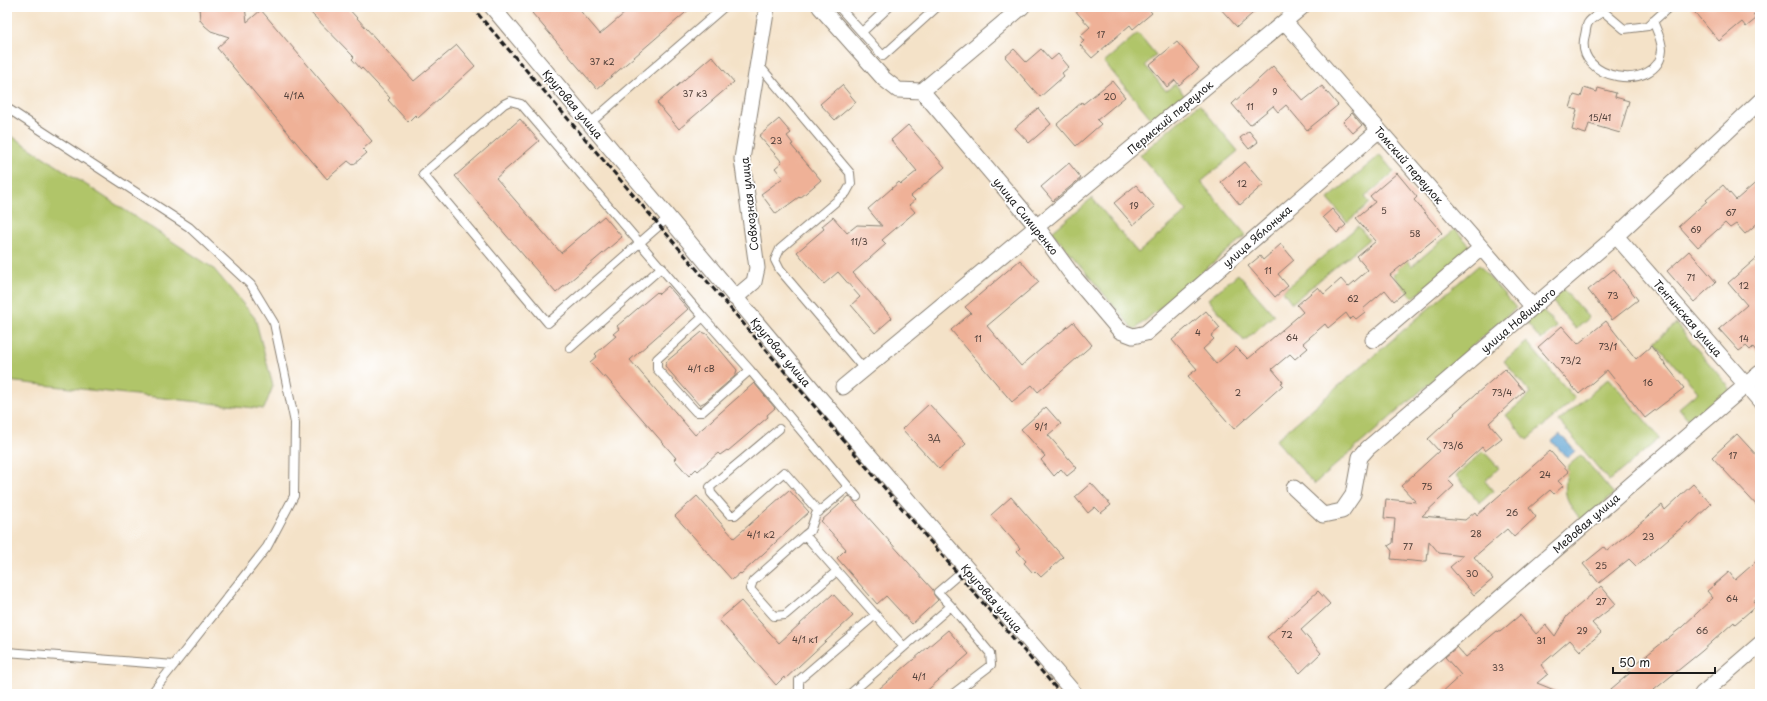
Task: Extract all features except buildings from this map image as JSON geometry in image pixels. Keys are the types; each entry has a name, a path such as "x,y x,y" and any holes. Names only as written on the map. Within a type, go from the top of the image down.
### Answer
{"street":[{"name":"Круговая улица","path":"492,7 735,298 1074,694"},
{"name":"Совхозная улица","path":"735,298 754,282 757,268 742,159 757,63 768,7"},
{"path":"820,7 884,79 898,90 922,91 1022,7"},
{"name":"Пермский переулок","path":"843,386 1302,7"},
{"name":"Томский переулок","path":"1285,22 1533,307"},
{"name":"улица Симиренко","path":"922,91 1037,227 1070,272 1120,331 1133,336"},
{"name":"улица Новицкого","path":"1294,488 1323,515 1342,511 1353,495 1360,457 1364,452 1616,236 1760,101"},
{"name":"улица Яблонька","path":"1133,336 1146,333 1379,130"},
{"name":"Тенгинская улица","path":"1616,236 1760,400"},
{"path":"1373,340 1481,248"},
{"name":"Медовая улица","path":"1391,694 1412,674 1760,373"},
{"path":"1702,694 1760,644"}],"lane":[{"path":"589,124 724,7"},
{"path":"839,7 883,56 937,7"},
{"path":"862,32 889,7"},
{"path":"1653,21 1662,50 1658,62 1649,72 1631,78 1602,72 1586,57 1583,42 1588,23 1600,9 1624,29 1648,26 1653,21 1669,7"},
{"path":"757,63 850,173 851,184 846,193 780,249 775,260 780,270 864,368"},
{"path":"668,218 641,242 548,323 422,174 504,104 510,101 521,104 641,242 857,497"},
{"path":"7,108 189,227 251,285 274,323 295,423 294,496 267,547 151,694"},
{"path":"570,348 662,267"},
{"path":"703,317 657,358 657,369 692,409 696,412 702,412 750,370"},
{"path":"779,429 710,488 711,493 730,515 735,515 784,472 819,512"},
{"path":"837,571 785,615 774,616 750,589 753,581 810,531 816,514 848,487"},
{"path":"805,535 904,648"},
{"path":"953,694 991,665 990,653 938,592 966,568"},
{"path":"850,694 951,606"},
{"path":"800,694 800,680 875,615"},
{"path":"7,652 174,665"}],"green space":[{"path":"1138,33 1156,55 1145,65 1166,91 1175,84 1186,97 1155,123 1104,62"},
{"path":"1199,104 1238,151 1201,182 1246,235 1134,330 1052,232 1092,198 1138,253 1187,211 1140,155"},
{"path":"7,133 213,268 255,318 273,386 264,409 7,381"},
{"path":"1380,155 1394,172 1365,197 1370,203 1347,222 1328,199"},
{"path":"1358,226 1369,239 1292,303 1283,291"},
{"path":"1455,229 1472,248 1413,298 1393,275 1398,270 1377,245 1387,236 1412,266"},
{"path":"1479,265 1516,308 1314,484 1276,440"},
{"path":"1238,274 1274,315 1244,341 1208,299"},
{"path":"1563,289 1589,318 1576,329 1551,300"},
{"path":"1542,309 1557,327 1541,340 1526,322"},
{"path":"1676,324 1728,386 1730,392 1694,426 1679,408 1698,392 1655,341"},
{"path":"1527,342 1575,399 1527,440 1506,415 1531,394 1504,361"},
{"path":"1609,378 1660,438 1609,481 1559,421"},
{"path":"1483,451 1499,468 1485,481 1493,491 1480,503 1456,476"},
{"path":"1581,455 1614,494 1582,521 1568,501 1565,490 1568,466"}],"water":[{"path":"1560,434 1575,451 1567,458 1552,441"}],"railway":[{"path":"472,7 1061,694"}]}
